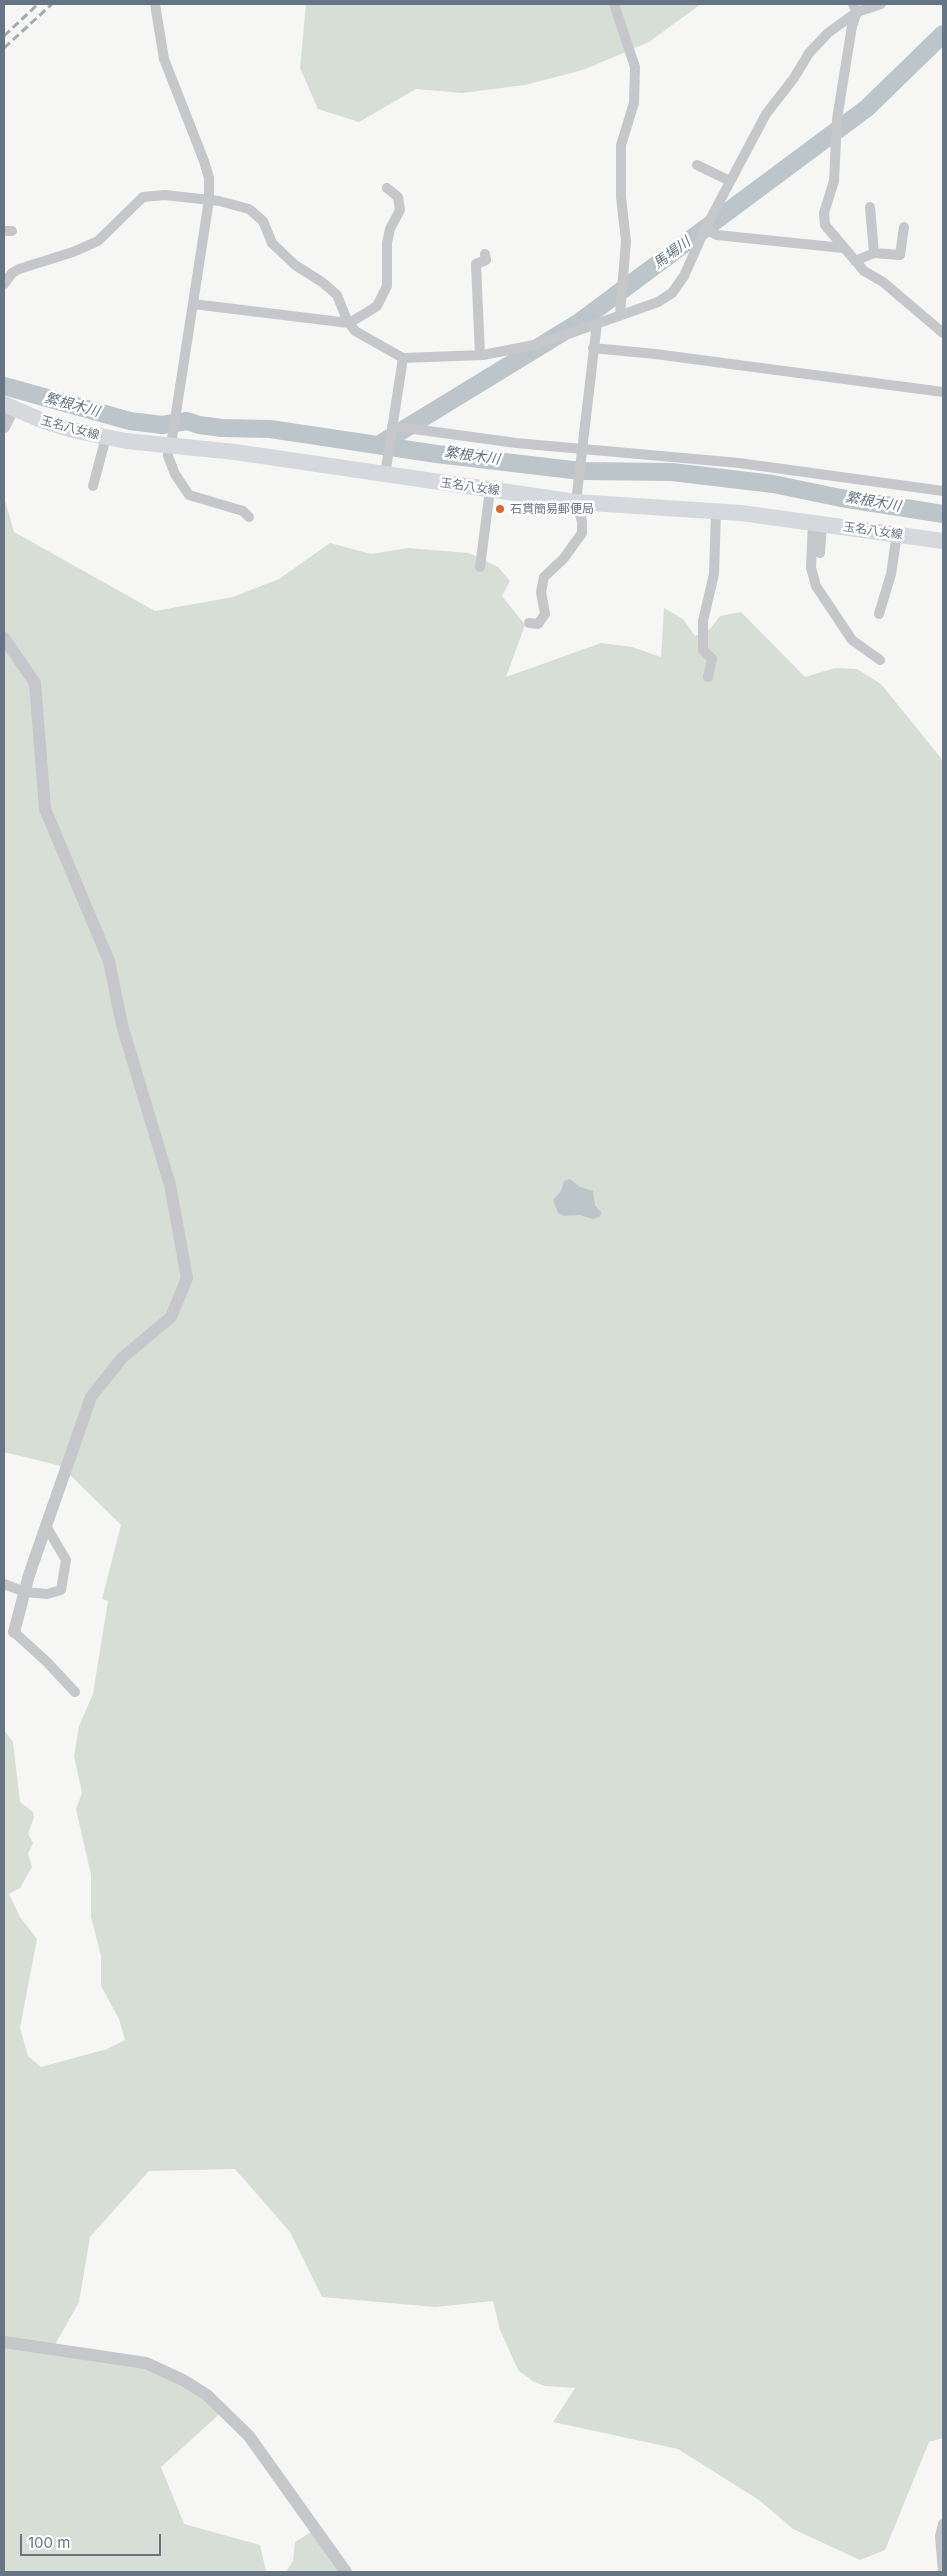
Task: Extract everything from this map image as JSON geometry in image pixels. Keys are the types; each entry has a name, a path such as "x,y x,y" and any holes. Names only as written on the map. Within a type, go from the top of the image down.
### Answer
{"main road":[{"name":"玉名八女線","path":"8,406 72,430 106,437 171,442 490,490 577,493 716,512 818,522 943,541"}],"street":[{"path":"155,4 164,59 209,178 209,200 168,456 175,474 189,495 243,511 249,517"},
{"path":"614,4 634,67 634,103 621,145 621,197 626,240 620,315"},
{"path":"855,8 862,12 882,4"},
{"path":"5,279 19,269 73,252 98,241 143,197 165,195 209,200 249,210 263,221 272,243 295,265 322,282 337,295 349,323 356,331 403,358 480,355 534,345 658,302 672,293 684,276 705,229 766,114 794,78 809,53 855,8"},
{"path":"855,8 837,119 834,181 824,213 826,225 855,261 943,333"},
{"path":"697,165 730,180"},
{"path":"193,304 349,323 378,306 387,286 387,243 390,229 400,210 398,197 387,188"},
{"path":"870,208 874,253"},
{"path":"855,261 874,253 900,255 904,227"},
{"path":"705,229 717,235 843,248"},
{"path":"480,355 476,264 486,260 485,254"},
{"path":"529,623 538,624 545,614 541,592 544,577 564,558 582,533 577,493 597,323"},
{"path":"593,348 665,355 943,392"},
{"path":"385,473 403,358"},
{"path":"4,427 8,406"},
{"path":"392,426 516,443 739,463 943,491"},
{"path":"93,486 106,437"},
{"path":"480,566 490,490"},
{"path":"708,677 712,659 703,650 703,621 714,574 716,512"},
{"path":"818,522 820,553"},
{"path":"818,522 811,568 816,586 852,640 880,660"},
{"path":"879,614 891,574 897,534"},
{"path":"4,638 35,682 45,809 109,961 122,1024 170,1185 187,1278 171,1317 122,1358 91,1397 46,1526 14,1632 47,1662 75,1692"},
{"path":"4,1584 25,1592 47,1594 61,1590 66,1560 46,1526"},
{"path":"4,2342 146,2364 183,2380 207,2395 250,2436 346,2572"},
{"path":"943,2524 940,2536 943,2572"}],"shaded area":[{"path":"306,4 701,4 649,42 583,70 525,85 462,93 416,89 359,122 318,109 300,68"},
{"path":"4,497 14,532 155,611 233,597 279,579 330,543 371,554 408,548 469,553 498,567 510,581 502,596 525,625 506,677 601,643 632,647 661,657 664,608 683,619 695,636 710,629 720,616 741,612 805,677 835,668 857,669 881,684 941,758 943,765 943,2438 929,2442 885,2550 860,2560 793,2529 759,2500 678,2449 553,2422 575,2388 545,2386 534,2382 518,2370 500,2330 493,2301 435,2307 322,2297 290,2232 235,2169 149,2171 90,2237 79,2302 52,2350 146,2363 224,2410 161,2467 184,2524 260,2545 266,2571 286,2572 4,2572 4,1730 13,1742 20,1802 33,1812 34,1817 28,1834 33,1843 28,1854 32,1867 20,1888 9,1894 20,1917 37,1939 20,2028 28,2056 41,2067 107,2049 125,2040 119,2019 101,1986 101,1956 91,1917 91,1875 76,1809 82,1793 74,1756 79,1726 93,1694 108,1601 102,1599 121,1525 61,1466 4,1452"},
{"path":"570,1179 580,1187 593,1191 595,1205 601,1212 600,1217 592,1219 580,1215 564,1216 558,1213 553,1200 561,1191 564,1181"},
{"path":"316,2529 346,2572 286,2572 293,2561 295,2542"}],"waterway":[{"name":"馬場川","path":"380,444 578,323 867,108 943,34"},
{"name":"繁根木川","path":"4,386 130,421 162,425 187,421 199,425 222,428 270,429 437,454 581,471 672,472 773,484 841,498 943,514"}],"railway":[{"path":"4,36 38,4"},
{"path":"4,48 52,4"}],"place":[{"name":"石貫簡易郵便局","path":"500,509"}]}
